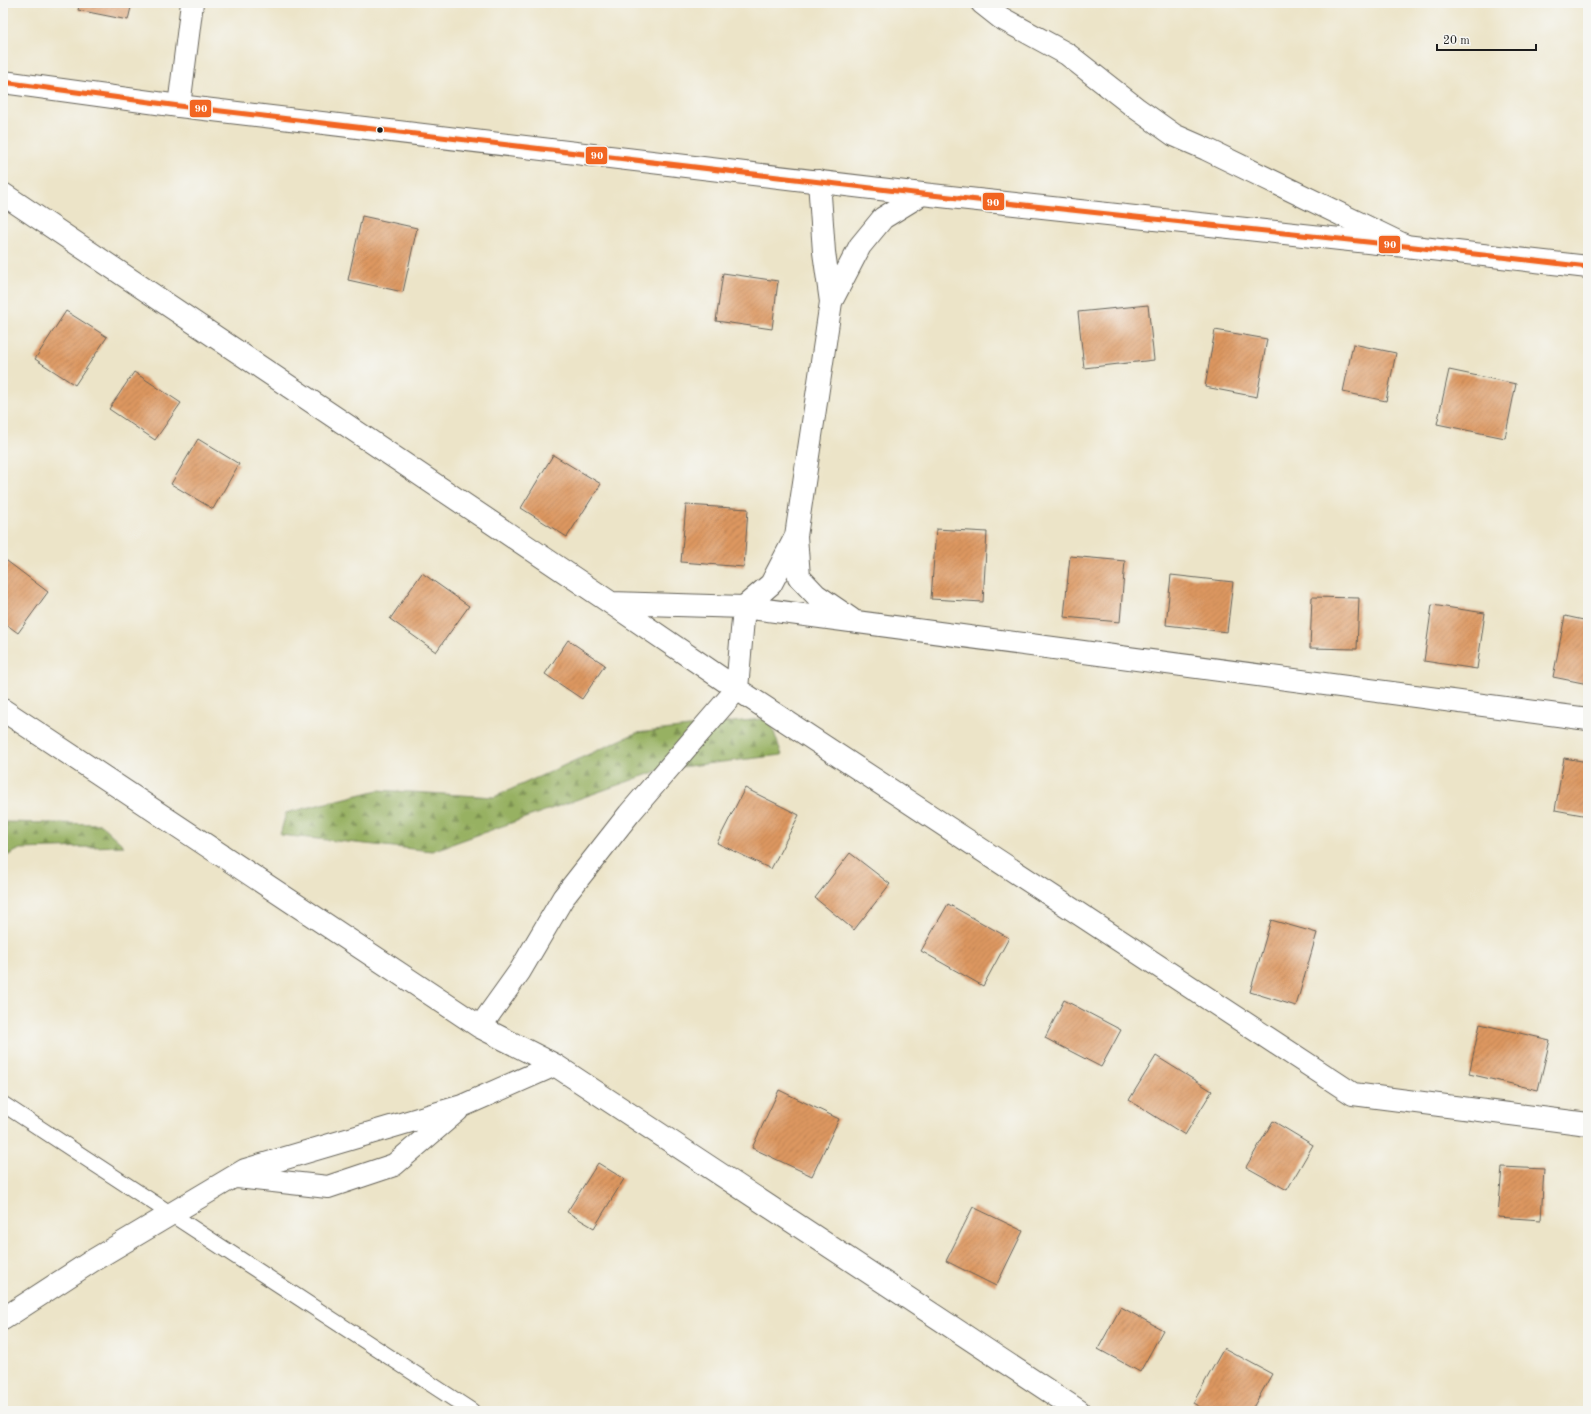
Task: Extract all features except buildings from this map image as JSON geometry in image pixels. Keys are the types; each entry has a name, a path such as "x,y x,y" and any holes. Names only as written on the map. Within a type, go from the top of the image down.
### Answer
{"street":[{"path":"179,106 192,3"},
{"path":"982,3 1001,18 1067,54 1136,108 1174,135 1206,149 1405,246"},
{"path":"3,82 179,106 922,194 1588,267"},
{"path":"819,181 824,252 831,302 796,536 799,577 816,595 855,622"},
{"path":"3,194 737,689 1353,1094 1588,1124"},
{"path":"831,302 860,246 883,218 922,194"},
{"path":"480,1027 520,971 563,898 629,814 737,689 744,607 771,584 796,536"},
{"path":"611,603 744,607 1588,718"},
{"path":"3,710 480,1027 555,1065 1079,1411"},
{"path":"3,1319 92,1261 245,1170 462,1106 555,1065"},
{"path":"234,1176 328,1186 394,1165 462,1106"}],"lane":[{"path":"3,1104 472,1411"}],"green space":[{"path":"769,718 782,755 663,769 432,851 280,835 286,813 378,790 494,797 636,733"},
{"path":"3,822 100,824 124,846 20,849 3,858"}],"transit line":[{"name":"90","path":"3,82 179,106 922,194 1588,267"}]}
